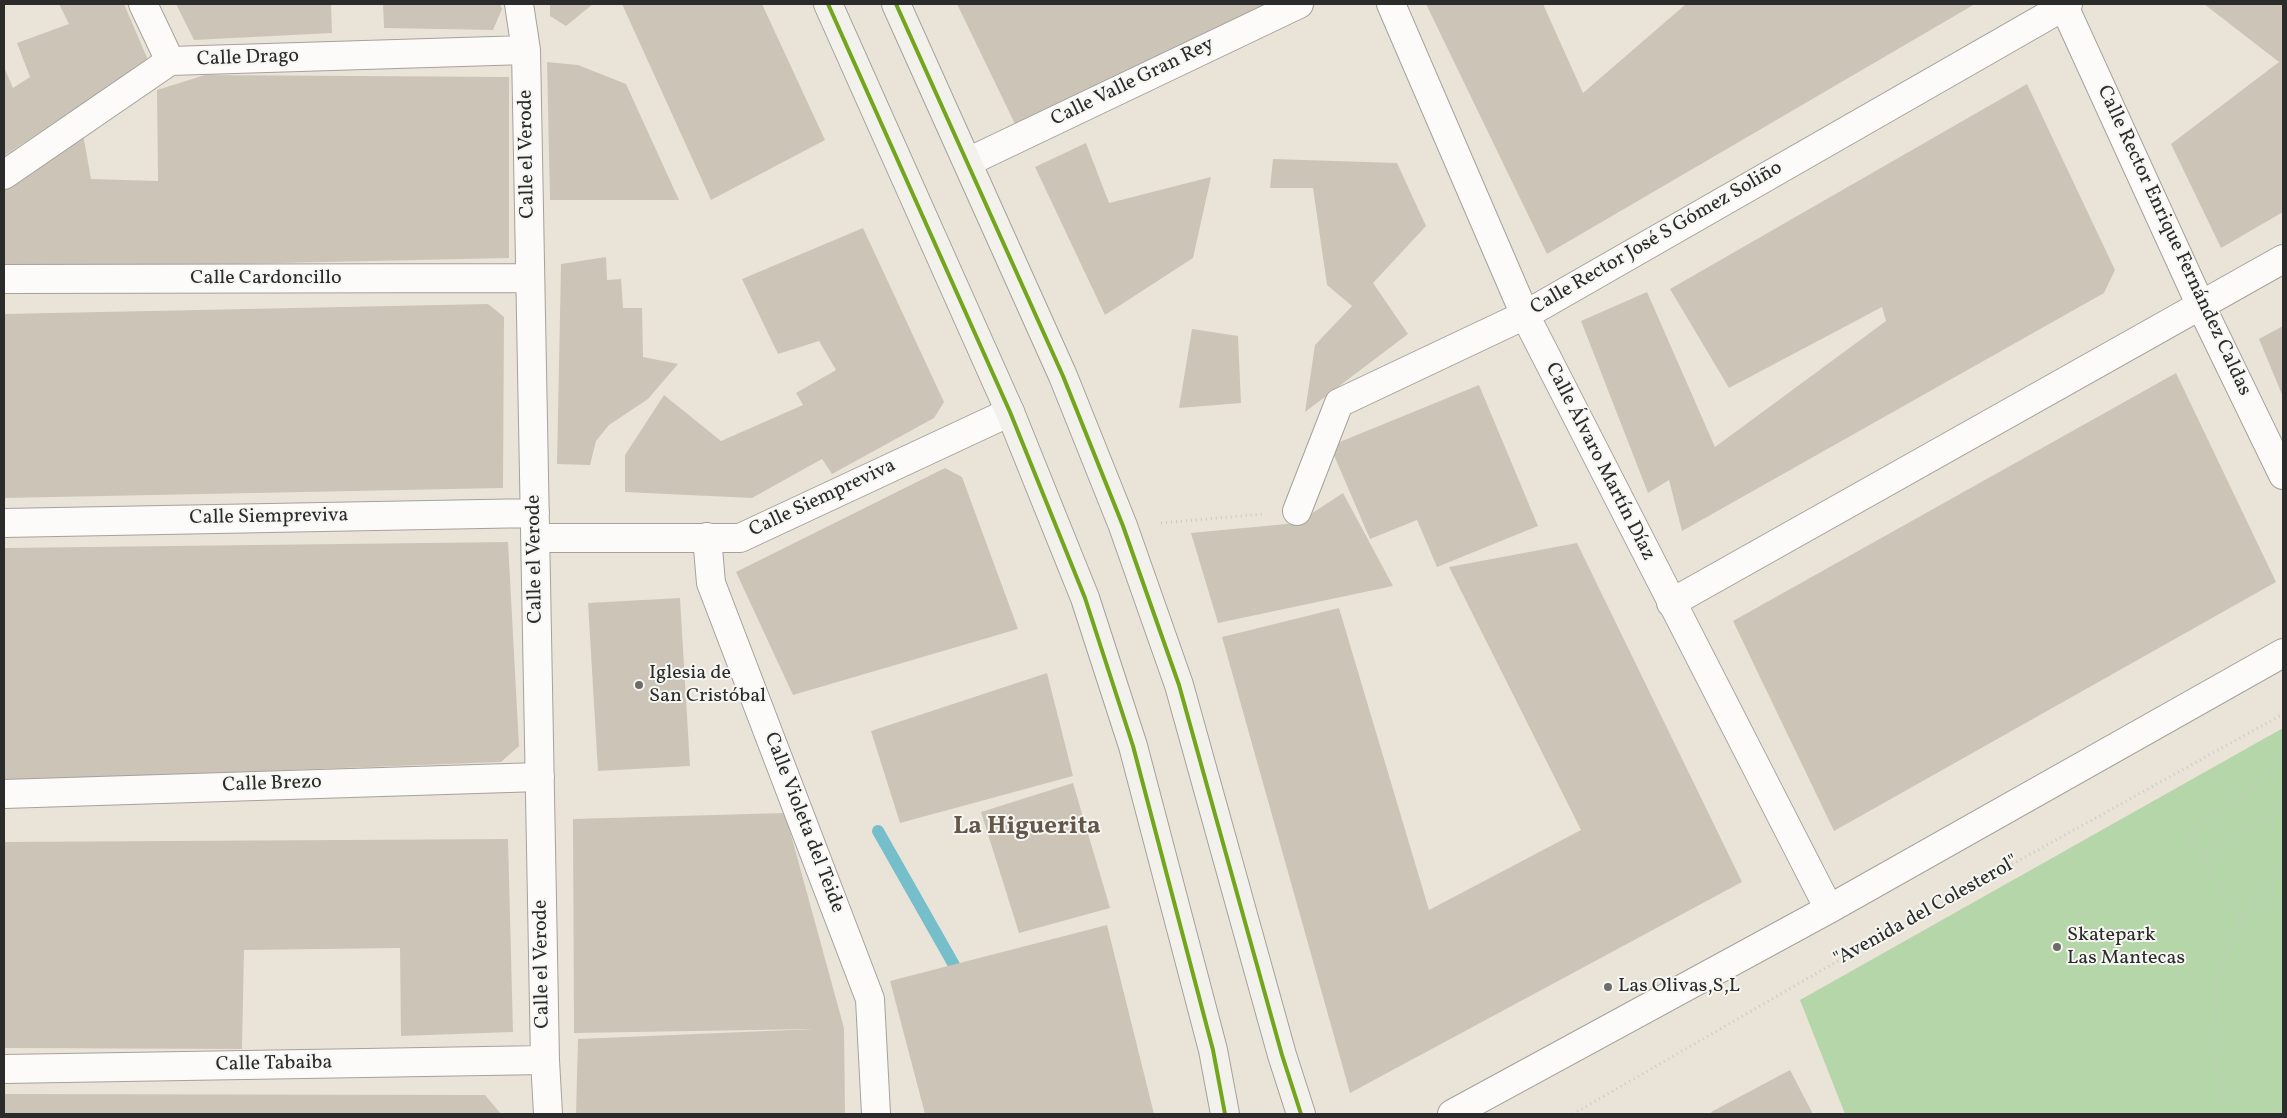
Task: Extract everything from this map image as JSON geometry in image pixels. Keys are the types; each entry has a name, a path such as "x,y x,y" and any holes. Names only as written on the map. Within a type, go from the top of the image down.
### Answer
{"main road":[{"path":"828,4 1010,412 1085,598 1133,746 1213,1050 1225,1114"},
{"path":"896,4 1063,376 1123,526 1179,685 1282,1056 1301,1114"}],"street":[{"path":"143,4 170,61"},
{"name":"Calle el Verode","path":"519,4 526,50 545,1060 548,1114"},
{"name":"Calle Valle Gran Rey","path":"968,162 1299,4"},
{"name":"Calle Álvaro Martín Díaz","path":"1391,4 1525,315 1671,603 1830,909"},
{"name":"Calle Rector José S Gómez Soliño","path":"1297,511 1340,403 1525,315 2065,5"},
{"name":"Calle Rector Enrique Fernández Caldas","path":"2065,5 2202,306 2283,475"},
{"name":"Calle Drago","path":"4,175 170,61 526,50"},
{"path":"1671,603 2283,259"},
{"name":"Calle Cardoncillo","path":"4,279 529,278"},
{"name":"Calle Siempreviva","path":"4,523 535,526 740,538 1010,412"},
{"name":"Calle Violeta del Teide","path":"707,537 712,583 870,999 876,1114"},
{"path":"1452,1114 1830,909 2283,653"},
{"name":"Calle Brezo","path":"4,794 540,777"},
{"name":"Calle Tabaiba","path":"4,1069 545,1060"}],"path":[{"path":"1123,526 1297,511"},
{"name":"\"Avenida del Colesterol\"","path":"1572,1114 1836,962 2283,714"},
{"path":"2240,919 2189,834 2283,764"},
{"path":"2202,855 2283,809"},
{"path":"2228,1105 2223,1096 2212,1040 2217,980 2240,919 2283,870"}],"green space":[{"path":"2283,728 2283,1114 1845,1114 1800,1000"}],"building":[{"path":"59,4 124,4 148,60 4,156 4,67 13,88 30,77 17,43 69,24"},
{"path":"176,4 331,4 332,33 194,40"},
{"path":"383,4 500,4 502,9 493,30 384,28"},
{"path":"550,4 593,4 566,26 550,16"},
{"path":"622,4 762,4 825,140 711,200"},
{"path":"957,4 1285,4 1015,124"},
{"path":"1426,4 1543,4 1583,93 1686,4 1975,4 1547,254"},
{"path":"2204,4 2283,4 2283,212 2221,248 2171,144 2279,62"},
{"path":"547,62 578,65 626,84 679,200 550,200"},
{"path":"205,75 509,77 509,258 4,269 4,189 83,134 91,179 158,181 157,90"},
{"path":"2027,84 2115,270 2104,293 1682,531 1669,480 1648,493 1581,321 1647,292 1715,447 1886,321 1882,307 1729,388 1670,289"},
{"path":"1086,143 1109,203 1211,177 1193,258 1105,315 1035,167"},
{"path":"1273,159 1397,163 1426,226 1373,283 1408,334 1305,412 1315,345 1352,306 1327,285 1313,188 1270,188"},
{"path":"863,228 944,402 934,418 832,474 822,459 752,498 625,492 625,455 664,395 721,441 803,405 796,393 836,370 819,341 778,354 742,279"},
{"path":"606,257 607,280 621,279 623,308 642,308 643,357 678,364 648,399 609,425 596,441 590,465 557,464 561,264"},
{"path":"488,304 504,317 503,488 4,498 4,314"},
{"path":"2283,326 2283,397 2259,339"},
{"path":"1192,329 1238,336 1241,403 1179,408"},
{"path":"2176,373 2276,582 1834,831 1733,621"},
{"path":"1479,385 1538,526 1437,567 1417,520 1370,539 1330,446"},
{"path":"945,468 962,477 1018,629 793,695 736,572"},
{"path":"1343,493 1393,586 1218,623 1191,533 1297,523"},
{"path":"508,542 519,746 501,762 4,781 4,548"},
{"path":"1577,543 1742,882 1350,1093 1222,637 1339,608 1429,910 1581,830 1449,567"},
{"name":"Iglesia de San Cristóbal","path":"680,598 690,766 598,771 588,603"},
{"path":"1047,673 1073,776 900,823 871,731"},
{"path":"1073,783 1110,908 1019,933 981,812"},
{"path":"785,813 844,1028 845,1114 576,1114 578,1039 814,1029 574,1033 573,819"},
{"path":"508,839 513,1032 401,1036 400,948 244,950 242,1049 4,1048 4,842"},
{"path":"1107,925 1154,1114 925,1114 890,981"},
{"path":"1790,1070 1813,1114 1712,1114 1711,1112"},
{"path":"4,1094 485,1095 501,1114 4,1114"}],"waterway":[{"path":"878,831 954,965"}],"transit line":[{"path":"828,4 1010,412 1085,598 1133,746 1213,1050 1225,1114"},
{"path":"896,4 1063,376 1123,526 1179,685 1282,1055 1301,1114"}],"place":[{"name":"Iglesia de San Cristóbal","path":"639,685"},
{"name":"Skatepark Las Mantecas","path":"2057,947"},
{"name":"Las Olivas,S,L","path":"1608,987"}],"district":[{"name":"La Higuerita","path":"1027,828"}]}
